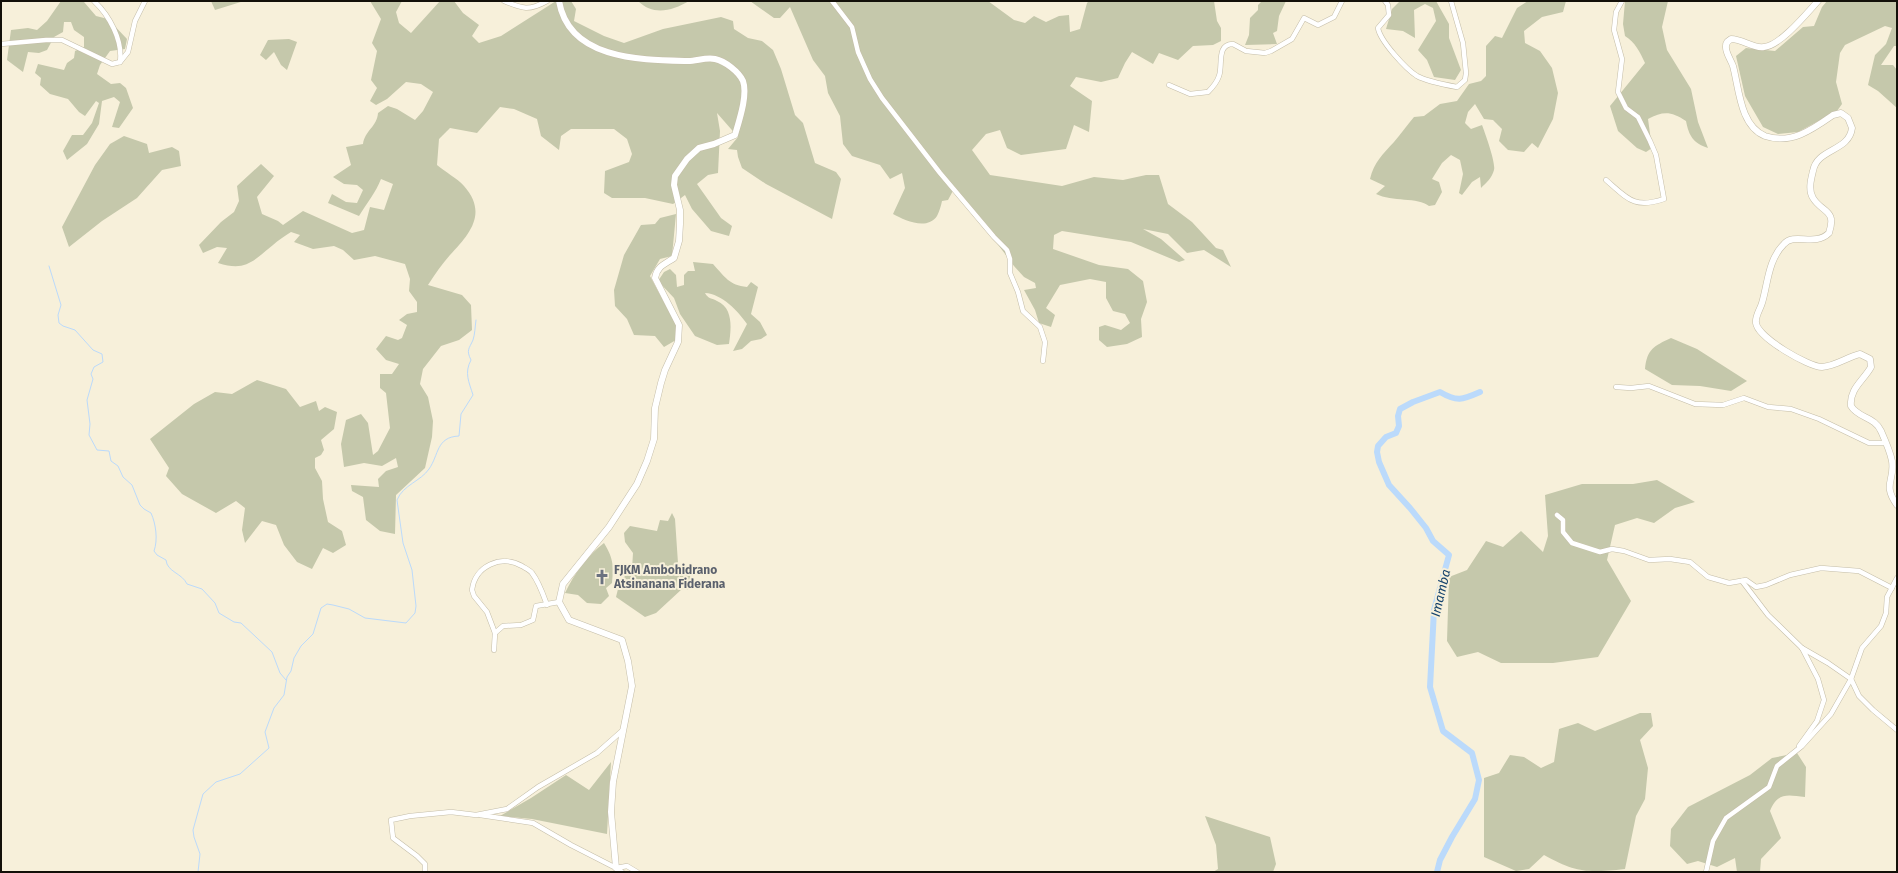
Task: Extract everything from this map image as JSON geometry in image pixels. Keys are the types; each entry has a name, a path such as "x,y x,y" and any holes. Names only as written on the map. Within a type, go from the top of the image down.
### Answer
{"street":[{"path":"94,1 107,15 116,34 121,56 120,62"},
{"path":"1,44 62,40 112,64 120,62 128,52 135,22 145,1"},
{"path":"504,1 527,9 547,1"},
{"path":"559,1 562,15 570,28 595,49 628,57 651,60 689,61 707,58 716,59 740,76 744,87 741,116 735,135 714,144 698,148 687,159 675,176 674,185 680,210 679,241 674,258 660,266 656,272 655,278 679,325 678,342 665,370 661,383 655,408 654,439 647,461 637,484 609,527 563,584 559,602 569,620 622,640 628,661 632,686 613,782 611,812 619,870"},
{"path":"832,1 852,27 861,58 870,79 882,98 940,173 994,237 1007,250 1010,259 1010,273 1018,292 1022,311 1040,327 1045,342 1043,361"},
{"path":"1169,86 1190,94 1208,92 1219,78 1223,48 1233,44 1246,51 1265,52 1274,50 1292,38 1304,18 1318,25 1334,17 1342,1"},
{"path":"1385,1 1388,5 1389,15 1378,28 1390,49 1418,77 1457,86 1464,80 1466,74 1462,43 1451,1"},
{"path":"1606,180 1635,203 1652,203 1664,198 1656,155 1650,141 1638,117 1626,108 1618,92 1622,59 1614,30 1616,12 1622,1"},
{"path":"1818,1 1774,45 1759,47 1737,39 1731,39 1725,47 1732,65 1742,103 1754,130 1766,136 1788,138 1807,133 1837,113 1848,118 1852,128 1844,142 1835,150 1818,158 1813,168 1811,183 1812,195 1816,202 1829,213 1831,223 1829,233 1816,240 1793,240 1783,245 1767,275 1756,323 1760,332 1775,345 1813,365 1830,366 1860,354 1870,359 1871,366 1856,385 1851,397 1851,406 1855,411 1871,419 1878,425 1892,460 1889,491 1897,505"},
{"path":"1616,387 1631,388 1649,386 1694,404 1723,405 1744,398 1768,407 1791,409 1819,419 1869,443 1885,443"},
{"path":"1557,515 1563,520 1563,532 1572,544 1600,552 1612,549 1624,551 1650,560 1670,559 1690,562 1708,576 1729,583 1746,580 1756,587 1766,585 1790,575 1821,568 1859,571 1892,588"},
{"path":"494,650 495,633 487,612 474,596 472,590 478,575 487,565 506,561 516,563 531,572 547,604"},
{"path":"1706,872 1713,841 1726,818 1769,787 1777,766 1802,746 1831,714 1850,679 1862,648 1881,626 1886,613 1887,597 1897,578"},
{"path":"1742,581 1768,615 1802,648 1823,660 1850,679 1859,696 1897,730"},
{"path":"495,633 503,626 520,625 533,620 536,606 559,602"},
{"path":"1794,752 1817,721 1824,700 1818,679 1802,648"},
{"path":"476,815 507,809 538,787 597,753 623,730"},
{"path":"426,872 425,864 393,838 391,820 410,816 451,812 533,824 619,870"},
{"path":"619,870 627,866 638,872"}],"green space":[{"path":"61,1 84,2 96,16 108,19 127,39 125,49 110,51 100,65 97,74 111,84 120,83 126,88 133,108 119,128 112,127 120,102 114,97 102,101 99,124 87,144 67,160 63,151 72,135 83,135 92,123 99,103 96,101 85,116 79,112 68,99 50,94 40,85 41,78 35,73 38,64 64,70 67,63 74,58 75,51 84,47 84,37 74,30 71,22 64,22 63,32 54,37 47,50 39,53 28,52 23,72 7,60 11,30 28,28 37,30 47,21"},
{"path":"211,1 244,1 215,10"},
{"path":"370,1 402,1 396,12 399,23 411,33 440,1 454,1 463,13 479,25 472,36 479,43 501,36 556,1 571,1 576,9 574,21 604,36 624,43 663,29 721,17 733,21 734,29 748,38 762,41 773,50 781,69 795,115 803,123 815,163 836,172 841,179 832,219 766,184 742,168 737,150 728,149 738,137 717,113 720,131 718,173 708,175 697,184 721,218 732,226 729,236 711,231 692,209 685,195 673,204 645,198 612,198 604,193 605,171 629,162 632,154 627,139 614,129 571,129 561,136 559,150 541,136 537,119 514,109 500,107 477,133 450,128 439,139 437,165 458,180 471,196 475,205 474,223 470,231 447,258 428,285 462,295 471,305 472,330 459,340 441,346 423,369 420,384 428,397 433,421 432,437 425,468 396,495 395,534 380,531 366,520 363,497 352,491 351,485 379,487 378,479 386,471 398,467 396,458 382,466 364,463 344,467 341,444 346,420 361,414 368,423 373,455 378,451 390,428 386,393 380,388 380,374 392,374 399,364 386,360 376,349 386,336 398,340 402,338 407,325 399,320 407,314 417,312 417,302 409,291 410,279 405,264 375,256 354,260 343,250 334,246 313,249 294,242 300,235 291,232 277,241 254,260 236,266 218,263 227,248 217,247 203,253 199,245 221,222 234,212 239,201 237,186 261,164 274,176 257,197 262,214 278,221 283,225 303,211 352,233 364,230 370,207 384,210 393,184 381,179 359,216 328,203 332,194 346,202 357,203 363,190 357,185 344,184 333,177 351,165 346,147 363,144 366,135 376,122 378,113 388,106 397,109 415,120 423,111 433,92 421,84 406,82 387,99 376,105 370,101 377,88 371,80 377,51 372,43 381,19"},
{"path":"638,1 689,1 669,9 656,10 644,6"},
{"path":"750,1 988,1 1014,20 1025,23 1034,16 1046,22 1059,16 1069,15 1070,32 1080,29 1087,3 1089,1 1214,1 1217,21 1221,28 1221,41 1213,45 1193,46 1178,60 1159,53 1153,64 1132,52 1118,78 1101,82 1076,77 1070,86 1092,101 1089,132 1074,125 1066,149 1021,155 1007,148 1000,130 986,134 972,150 990,175 1062,186 1094,177 1123,180 1146,175 1159,175 1168,204 1192,222 1216,248 1223,250 1231,267 1204,250 1187,253 1168,234 1143,229 1161,239 1185,260 1179,262 1131,242 1062,231 1054,235 1053,249 1099,265 1128,269 1143,281 1147,302 1141,319 1142,337 1127,344 1107,347 1099,340 1099,327 1105,325 1121,330 1130,323 1125,314 1113,311 1106,298 1106,282 1090,279 1060,285 1046,308 1055,315 1051,327 1039,323 1035,310 1024,290 1036,288 1035,283 1024,277 1014,266 955,187 948,200 942,201 937,216 927,223 915,223 893,214 905,188 902,173 890,179 880,165 852,156 843,144 840,116 828,93 825,76 813,60 790,7 780,18 774,18"},
{"path":"1262,1 1286,1 1279,16 1277,31 1273,33 1277,44 1245,45 1249,35 1250,18 1258,10 1258,5"},
{"path":"1400,1 1436,1 1449,24 1449,38 1461,70 1455,80 1434,77 1427,60 1418,50 1436,21 1433,8 1425,4 1414,10 1415,38 1403,31 1386,29 1392,9"},
{"path":"1528,1 1566,1 1563,12 1542,17 1524,31 1525,43 1540,51 1552,68 1558,93 1553,119 1538,148 1532,143 1524,152 1508,150 1499,141 1502,129 1493,120 1484,119 1475,104 1468,112 1465,123 1471,129 1482,125 1490,148 1494,166 1492,175 1481,188 1480,177 1472,182 1462,195 1459,193 1463,174 1460,160 1451,155 1442,163 1432,179 1439,182 1442,192 1435,205 1429,206 1418,201 1389,198 1376,194 1385,186 1370,179 1379,159 1414,117 1424,116 1440,104 1457,101 1469,84 1481,81 1486,76 1486,46 1495,36 1502,38 1517,8"},
{"path":"1625,1 1668,1 1662,27 1667,50 1691,89 1698,122 1708,148 1699,144 1692,138 1686,121 1676,115 1667,113 1663,113 1648,119 1652,148 1646,152 1637,148 1618,131 1610,106 1645,63 1634,44 1625,36 1623,24"},
{"path":"1827,1 1897,1 1897,46 1894,46 1881,65 1893,65 1897,70 1897,108 1878,91 1868,85 1875,55 1886,44 1892,28 1885,26 1845,45 1840,53 1836,82 1842,104 1837,111 1798,132 1778,134 1763,127 1745,96 1736,56 1746,48 1775,51 1803,27 1814,26 1822,7"},
{"path":"289,39 297,42 287,70 281,65 274,52 266,60 260,55 268,40"},
{"path":"124,136 147,144 149,153 172,147 179,151 181,166 162,170 137,198 102,221 69,247 62,227 95,165 110,144"},
{"path":"676,214 672,256 660,259 650,276 676,325 676,340 664,347 655,336 634,335 627,319 615,306 614,290 624,255 641,225 655,224 660,218"},
{"path":"693,262 713,264 731,282 747,287 751,282 758,287 751,314 760,322 767,335 761,339 751,341 742,349 733,351 747,324 729,304 717,296 705,293 722,304 729,314 731,326 729,344 717,345 695,336 680,314 674,298 658,281 664,272 670,269 676,275 677,287 684,285 684,275 688,271 695,271"},
{"path":"1671,338 1697,349 1747,381 1731,391 1700,386 1672,385 1645,369 1646,362 1652,349"},
{"path":"257,380 286,389 300,407 316,401 319,411 325,407 337,412 334,429 321,440 324,450 321,455 315,458 315,468 322,481 323,499 328,522 342,531 346,545 333,553 323,548 312,569 297,562 284,545 276,525 262,521 245,543 242,530 245,508 236,501 216,513 182,494 166,476 169,468 150,439 194,404 215,392 232,394"},
{"path":"1657,480 1695,502 1675,508 1654,523 1637,518 1615,525 1607,560 1631,601 1598,657 1553,663 1501,663 1478,652 1457,657 1447,641 1449,577 1467,570 1486,541 1503,547 1521,531 1543,552 1548,536 1545,495 1582,484 1633,484"},
{"path":"672,513 675,519 679,578 684,566 691,571 688,590 682,589 656,613 645,617 616,597 620,581 632,569 633,553 625,542 624,533 630,526 657,531 660,520 668,521"},
{"path":"604,543 613,566 612,583 606,588 609,596 601,604 587,603 578,595 565,593 582,565 592,553"},
{"path":"1640,713 1651,713 1653,726 1640,740 1648,768 1645,799 1636,816 1625,869 1601,871 1583,870 1565,865 1544,855 1529,869 1516,871 1484,857 1484,778 1499,773 1510,755 1524,757 1541,768 1554,762 1559,729 1578,723 1595,731"},
{"path":"1797,753 1806,767 1805,797 1784,796 1773,805 1770,811 1781,838 1761,859 1760,872 1737,872 1735,858 1717,867 1698,861 1687,864 1670,846 1671,829 1688,807 1750,775 1772,758"},
{"path":"611,762 607,834 532,819 500,816 566,775 589,790"},
{"path":"1205,816 1270,837 1276,864 1273,872 1213,872 1218,869 1216,845"}],"waterway":[{"path":"49,266 61,305 58,315 59,323 75,330 93,350 102,354 103,362 94,367 91,374 93,379 87,400 90,424 89,435 97,450 109,451 111,461 118,466 123,477 132,485 140,505 151,513 156,532 154,551 157,555 166,560 169,567 182,577 187,584 202,589 215,603 219,613 234,622 241,623 272,652 280,673 286,680"},
{"path":"198,872 200,854 193,830 203,794 216,782 240,774 269,748 265,732 274,708 284,695 287,677 291,671 294,658 301,646 313,634 321,608 327,604 333,605 349,609 365,618 406,623 415,613 416,606 412,570 403,543 397,500 403,491 426,473 442,443 452,437 459,436 461,414 473,395 469,382 468,369 471,360 469,350 474,338 476,320"},
{"name":"Imamba","path":"1437,872 1440,860 1475,799 1479,780 1472,753 1443,731 1430,687 1434,610 1449,555 1433,541 1426,528 1389,485 1379,462 1377,452 1378,446 1386,437 1396,433 1399,426 1398,416 1400,409 1413,402 1440,392 1455,399 1469,397 1480,392"}],"place":[{"name":"FJKM Ambohidrano Atsinanana Fiderana","path":"602,577"}]}
